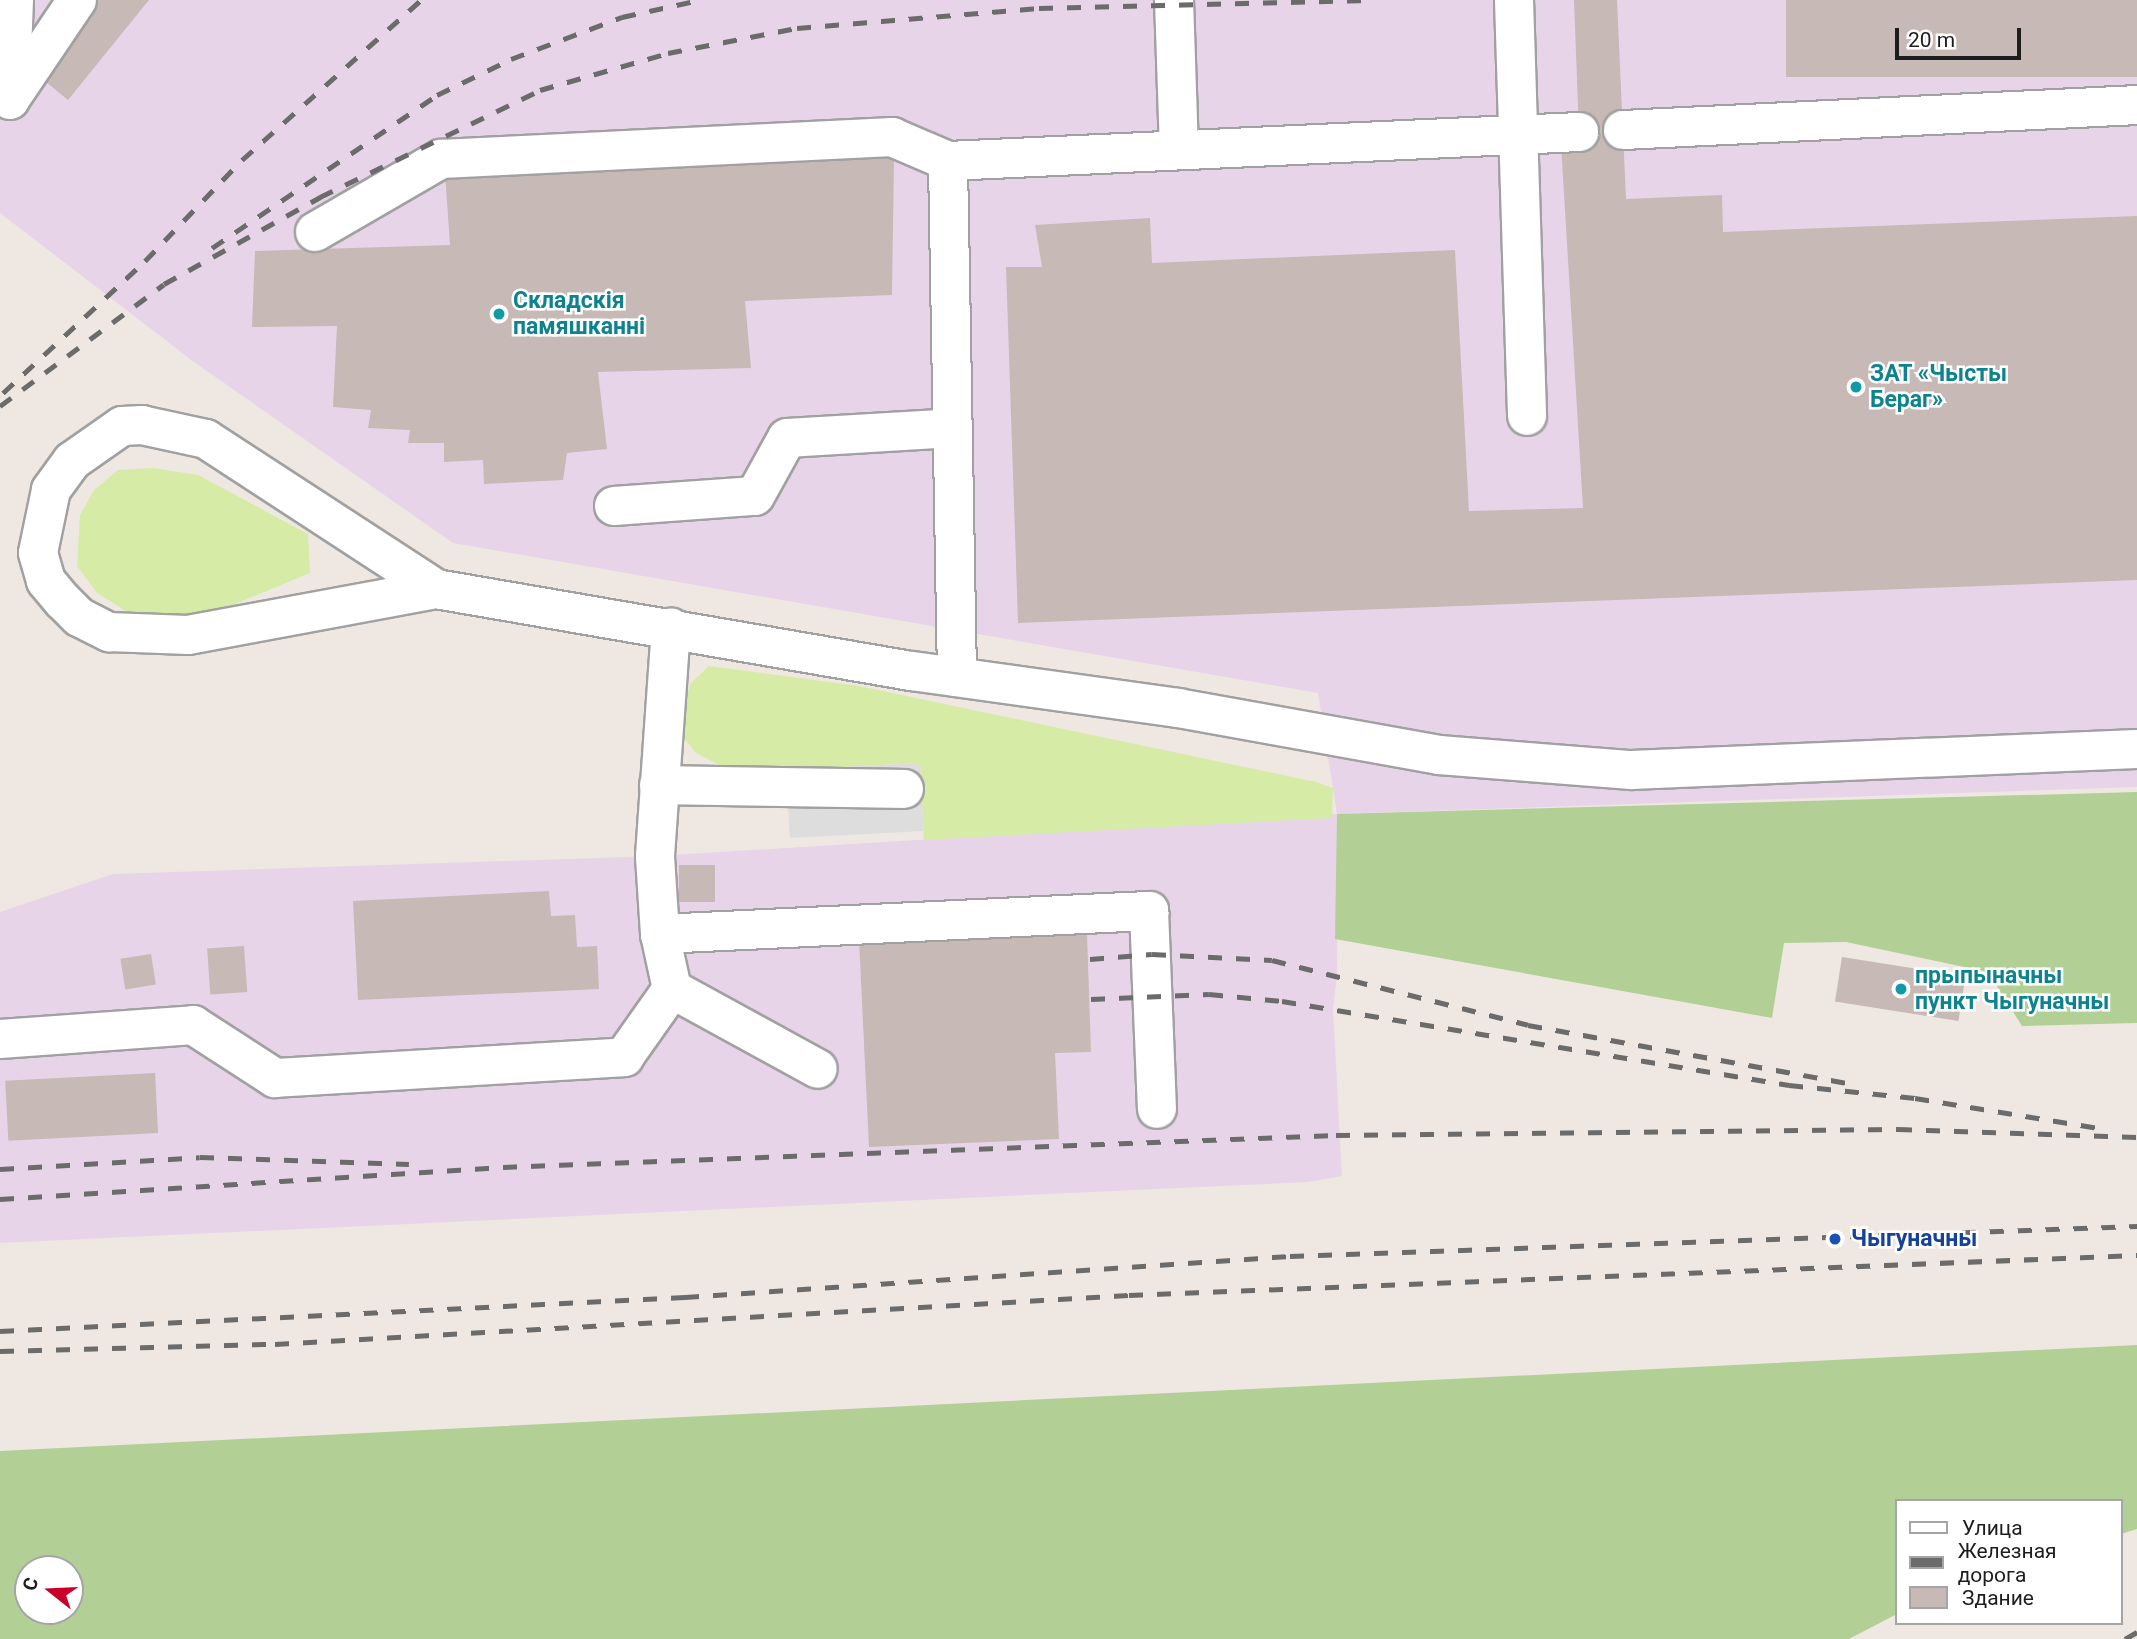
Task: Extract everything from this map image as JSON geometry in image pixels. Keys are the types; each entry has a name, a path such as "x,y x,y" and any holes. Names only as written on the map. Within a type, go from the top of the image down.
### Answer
{"lane":[{"path":"6,105 14,0"},
{"path":"6,105 77,0"},
{"path":"1174,0 1179,150"},
{"path":"1514,0 1516,135 1527,416"},
{"path":"1623,130 2137,105"},
{"path":"315,232 441,159 892,137 948,162 1579,132"},
{"path":"948,162 957,677"},
{"path":"436,589 206,439 142,425 122,426 72,461 51,490 38,553 46,581 63,601 79,617 109,632 188,635 436,589 957,677 1178,708 1439,755 1631,770 2137,749"},
{"path":"614,506 755,496 786,438 953,428"},
{"path":"0,1039 193,1025 275,1078 624,1057 672,989 660,934 655,856 671,628"},
{"path":"659,785 904,789"},
{"path":"660,934 1149,911 1157,1109"},
{"path":"672,989 818,1069"}],"shaded area":[{"path":"0,0 2137,0 2137,787 1338,814 1337,975 1333,1009 1342,1176 1308,1182 0,1243 0,912 113,874 655,856 1337,814 1318,693 453,543 194,362 0,213"},
{"path":"920,763 924,831 790,838 786,770"}],"green space":[{"path":"153,468 198,475 308,534 310,573 223,609 171,619 126,611 97,593 77,566 80,515 94,490 118,470"},
{"path":"709,666 859,686 1316,782 1333,788 1332,818 924,840 920,763 786,770 719,765 696,753 683,737 683,712 690,684"},
{"path":"2137,792 2137,1023 2022,1026 1988,972 1846,942 1784,943 1772,1018 1335,939 1337,814"},
{"path":"2137,1345 2137,1529 2123,1533 2123,1499 1896,1499 1896,1615 1849,1639 0,1639 0,1451"}],"building":[{"path":"92,0 149,0 68,100 34,72"},
{"name":"ЗАТ «Чысты Бераг»","path":"1574,0 1617,0 1626,199 1722,195 1723,232 2137,216 2137,580 1018,623 1006,267 1042,267 1035,225 1150,218 1152,263 1455,250 1469,511 1583,508 1561,144 1579,132"},
{"path":"1786,0 2137,0 2137,77 1786,77"},
{"name":"Складскія памяшканні","path":"894,158 892,295 745,301 751,368 598,372 607,449 567,453 563,480 484,484 483,460 444,462 444,443 408,443 410,430 368,428 371,410 333,407 337,326 252,327 255,251 450,245 445,173"},
{"path":"679,865 715,865 715,902 679,902"},
{"path":"549,891 551,916 575,915 577,947 597,946 599,989 358,1000 353,901"},
{"path":"1087,933 1091,1052 1055,1053 1059,1139 869,1147 859,940"},
{"path":"244,946 247,992 210,994 207,949"},
{"path":"151,954 156,985 125,989 120,959"},
{"name":"прыпыначны пункт Чыгуначны","path":"1842,957 1965,977 1958,1021 1835,1001"},
{"path":"155,1073 158,1133 8,1141 5,1081"}],"railway":[{"path":"3,393 145,261 242,160 421,0"},
{"path":"212,248 437,95 511,59 622,17 699,0"},
{"path":"0,406 164,284 320,197 540,90 668,53 797,28 1039,8 1369,0"},
{"path":"1090,959 1152,954 1272,960 1528,1025 1847,1083"},
{"path":"1091,999 1209,994 1282,1001 1789,1085 1915,1098 2099,1128"},
{"path":"0,1199 503,1167 1336,1135 1898,1129 2137,1137"},
{"path":"0,1169 200,1157 409,1164"},
{"path":"0,1331 685,1297 1290,1256 2137,1226"},
{"path":"0,1351 275,1344 1129,1295 2137,1255"},
{"path":"2125,1639 2137,1632"}],"place":[{"name":"Складскія памяшканні","path":"499,314"},
{"name":"ЗАТ «Чысты Бераг»","path":"1856,387"},
{"name":"прыпыначны пункт Чыгуначны","path":"1901,989"},
{"name":"Чыгуначны","path":"1835,1239"}]}
